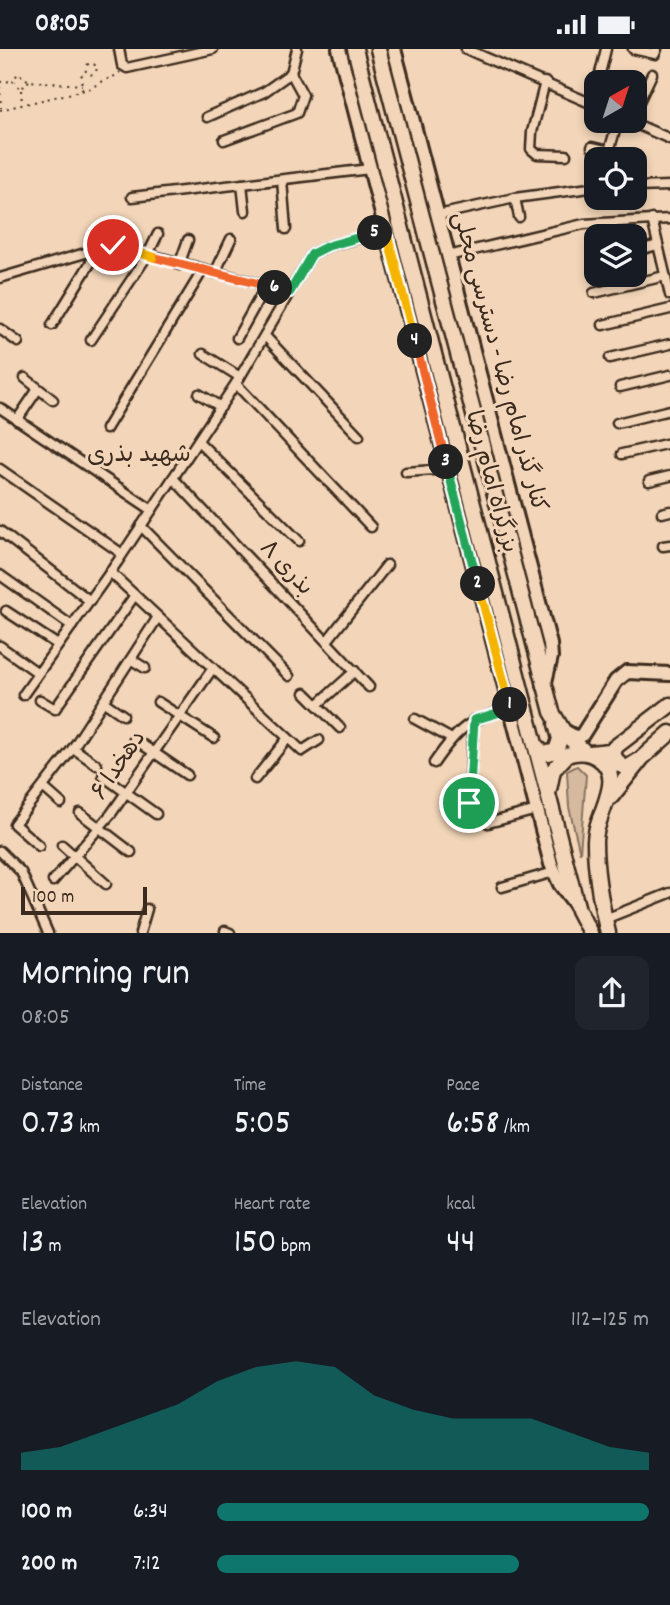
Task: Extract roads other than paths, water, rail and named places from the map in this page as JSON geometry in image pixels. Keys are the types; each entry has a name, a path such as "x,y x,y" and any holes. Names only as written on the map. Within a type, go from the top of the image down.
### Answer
{"highway":[{"name":"بزرگراه امام رضا","path":"355,49 372,115 393,228 434,356 576,905 589,929"},
{"name":"بزرگراه امام رضا","path":"378,49 552,712 561,728 586,753 603,761 611,776 609,793 601,813"},
{"path":"549,801 549,784 557,764 567,755 604,753 615,748 670,705"},
{"path":"535,745 547,754 559,746 552,712"},
{"path":"615,748 615,759 624,767 632,766 670,733"},
{"path":"605,919 595,844 601,813 642,758"}],"main road":[{"path":"339,49 370,169 393,228 430,397 554,872 576,905"},
{"name":"کنار گذر امام رضا - دسترسی محلی","path":"394,49 550,644 551,657 544,686"},
{"path":"347,79 372,115"},
{"path":"407,162 411,111"},
{"path":"430,397 434,356"},
{"path":"483,454 513,502"},
{"path":"474,567 496,596"},
{"path":"561,728 570,735 580,737 616,681 627,672 670,674"}],"street":[{"path":"119,49 124,68 213,49"},
{"path":"206,117 264,93 291,73 297,49"},
{"path":"466,49 584,100"},
{"path":"601,70 607,49"},
{"path":"633,49 655,54 657,49"},
{"path":"223,140 297,113 303,95 291,73"},
{"path":"648,82 652,74"},
{"path":"545,82 531,132 531,149 537,154 566,155"},
{"path":"648,129 670,139"},
{"path":"132,197 370,169"},
{"path":"282,180 286,229"},
{"path":"242,184 245,211"},
{"path":"647,187 670,186"},
{"path":"438,215 515,198 584,189"},
{"path":"515,198 519,217"},
{"path":"652,219 670,295"},
{"path":"448,256 584,223 670,219"},
{"path":"23,695 221,407 266,337 312,254 328,246 393,228"},
{"path":"91,340 158,234"},
{"path":"215,273 231,239"},
{"path":"179,265 188,240"},
{"path":"0,278 113,245 179,265 290,292"},
{"path":"647,248 658,245"},
{"path":"52,325 99,249"},
{"path":"106,429 203,270"},
{"path":"594,293 665,276"},
{"path":"237,338 265,286"},
{"path":"603,325 670,309"},
{"path":"0,329 18,342"},
{"path":"266,337 359,436"},
{"path":"610,358 670,344"},
{"path":"203,353 238,381 371,527"},
{"path":"620,387 670,375"},
{"path":"25,378 53,400"},
{"path":"17,420 38,389"},
{"path":"199,394 221,407"},
{"path":"0,408 152,510"},
{"path":"617,423 670,410"},
{"path":"198,441 299,541"},
{"path":"622,454 670,443"},
{"path":"0,469 121,554"},
{"path":"406,472 448,469"},
{"path":"649,481 670,476"},
{"name":"بذری ۸","path":"173,478 369,687"},
{"path":"141,526 289,676"},
{"path":"0,531 90,601"},
{"path":"327,641 387,565"},
{"path":"110,572 302,751 319,740"},
{"path":"0,575 72,626"},
{"path":"40,700 55,709 135,595"},
{"path":"6,611 58,645"},
{"path":"38,846 13,824 73,748 158,617"},
{"path":"0,646 38,673"},
{"path":"132,660 145,668"},
{"name":"دهخدا ۶","path":"53,881 99,828 213,668"},
{"path":"317,705 355,671"},
{"path":"305,692 340,728"},
{"path":"104,702 124,715"},
{"path":"158,702 214,738"},
{"path":"434,763 450,739 474,720 510,709"},
{"path":"415,719 450,739"},
{"path":"469,803 474,720"},
{"path":"255,779 288,738"},
{"path":"134,740 187,775"},
{"path":"73,748 97,765"},
{"path":"103,776 156,814"},
{"path":"44,788 61,803"},
{"path":"488,823 537,810"},
{"path":"80,813 131,852"},
{"path":"62,845 106,884"},
{"path":"0,851 21,872 48,933"},
{"path":"502,887 554,872"},
{"path":"605,919 670,893"},
{"path":"140,933 148,909"}],"district":[{"name":"شهید بذری","path":"139,456"}]}
